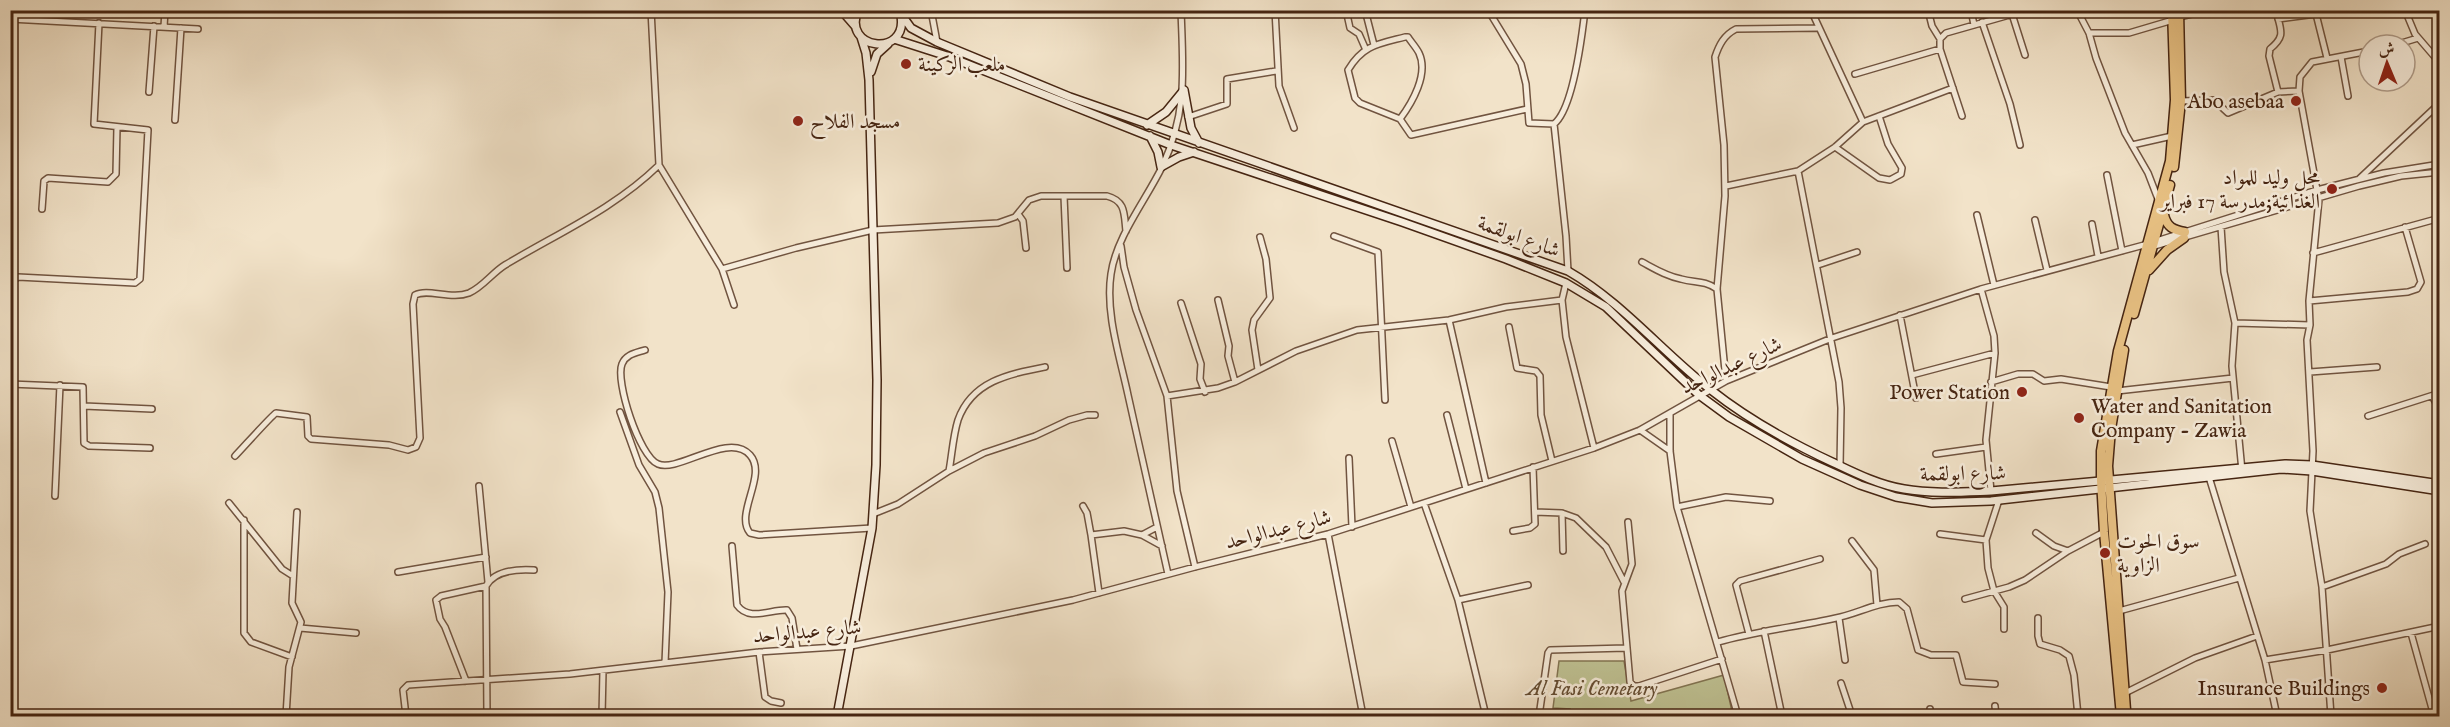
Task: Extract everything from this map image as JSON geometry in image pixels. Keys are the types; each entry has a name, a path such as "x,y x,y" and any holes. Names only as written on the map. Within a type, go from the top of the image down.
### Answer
{"main road":[{"path":"2123,715 2125,693 2119,611 2102,451 2114,389 2147,273 2150,244 2164,214 2177,150 2181,101 2176,15"},
{"path":"2114,389 2118,351 2150,244 2168,170 2175,100 2176,15"},
{"path":"2147,273 2161,256 2184,235 2168,226 2164,214"},
{"path":"2105,490 2104,532 2123,715"}],"street":[{"path":"164,27 165,10"},
{"path":"651,10 659,165 722,268 734,305"},
{"path":"837,717 872,528 877,380 869,80 866,53 861,37 841,10"},
{"path":"855,27 858,10"},
{"path":"931,10 937,42"},
{"path":"1181,10 1184,90 1188,117 1199,143"},
{"path":"1275,10 1276,71 1294,128"},
{"path":"1346,10 1350,27 1359,34 1366,50"},
{"path":"1365,10 1374,45"},
{"path":"1488,10 1521,64 1526,84 1529,123 1554,124 1563,115 1579,54 1585,10"},
{"path":"1811,10 1863,122"},
{"path":"1928,10 1932,26 1940,39 1940,49 1962,116"},
{"path":"1971,10 1974,25"},
{"path":"1940,39 1946,33 2027,10"},
{"path":"2077,10 2089,33 2096,58 2132,145 2148,173 2160,203"},
{"path":"2089,33 2129,33 2176,15 2208,10"},
{"path":"2276,10 2282,37 2269,51 2278,92"},
{"path":"2405,10 2410,26 2439,63"},
{"path":"869,80 877,54 901,28 900,12"},
{"name":"شارع ابولقمة","path":"900,12 911,27 937,42 1051,90 1147,126 1568,271 1589,283 1610,300 1711,390 1777,436 1871,480 1903,489 1942,493 1991,491 2241,469"},
{"path":"2017,12 2025,55"},
{"path":"2278,19 2315,12 2327,58"},
{"path":"10,19 198,29"},
{"path":"1982,22 2010,104 2020,145"},
{"path":"12,303 14,280 18,277 135,283 140,279 148,130 96,126 93,121 99,23"},
{"path":"149,92 154,26"},
{"path":"176,120 181,28"},
{"path":"1726,381 1717,289 1725,186 1724,145 1714,57 1719,44 1728,33 1736,29 1818,28"},
{"name":"شارع ابولقمة","path":"861,37 874,45 892,40 927,48 1171,145 1402,222 1566,283 1606,308 1699,395 1763,438 1802,459 1860,485 1896,497 1932,503 1999,500 2209,477 2241,469"},
{"path":"1400,119 1412,102 1422,69 1420,54 1407,37 1374,45 1357,55 1348,70 1355,98 1360,103 1400,119 1407,133 1415,136 1527,109"},
{"path":"1855,74 1940,49"},
{"path":"2318,190 2299,91 2300,77 2312,62 2357,53"},
{"path":"2340,57 2348,96"},
{"path":"1188,117 1227,104 1227,79 1276,71"},
{"path":"1725,186 1798,171 1835,147 1863,122 1953,88"},
{"path":"1147,126 1166,112 1184,90"},
{"path":"1168,574 1120,360 1110,298 1111,271 1126,234 1171,145 1184,90"},
{"path":"2181,101 2214,100 2225,111 2232,112 2278,92 2299,91"},
{"path":"2358,180 2439,103"},
{"path":"1835,147 1879,178 1890,180 1901,174 1902,168 1888,144 1880,116"},
{"path":"1554,124 1568,271"},
{"path":"42,209 45,179 108,182 113,178 116,174 117,127"},
{"path":"1150,136 1158,152 1161,167"},
{"path":"2132,145 2172,136"},
{"path":"1161,167 1194,152"},
{"path":"2221,224 2318,190 2384,173 2439,164"},
{"path":"235,456 262,429 271,415 276,413 307,417 308,436 311,439 389,445 408,450 416,447 420,438 413,304 415,295 422,292 455,296 475,289 506,265 612,203 659,165"},
{"path":"1798,171 1818,265 1841,394 1840,466"},
{"path":"2221,224 2401,176 2439,172"},
{"path":"2107,175 2122,250"},
{"path":"722,268 873,230 998,223 1015,217 1029,200 1041,196 1115,198 1123,205 1126,234"},
{"path":"1065,196 1067,268"},
{"path":"2319,199 2309,301 2310,326 2307,340 2312,468 2310,511 2322,587 2331,717"},
{"path":"1018,214 1023,221 1026,248"},
{"path":"1977,215 1994,285"},
{"path":"2313,253 2439,218"},
{"path":"2035,220 2047,270"},
{"path":"2092,224 2098,256"},
{"path":"2221,224 2224,272 2235,323 2233,378 2241,469 2312,468 2439,484"},
{"name":"شارع عبدالواحد","path":"406,717 405,687 603,671 759,652 851,646 1073,600 1328,534 1594,448 1640,430 1726,381 1832,338 1994,285 2221,224"},
{"path":"2309,301 2408,292 2417,289 2421,282 2405,227"},
{"path":"1334,236 1378,252 1385,400"},
{"path":"1258,370 1252,330 1254,320 1270,298 1266,259 1260,237"},
{"path":"1121,245 1124,267 1136,310 1167,396 1177,491 1195,567"},
{"path":"1818,265 1857,252"},
{"path":"1642,262 1662,274 1707,283 1717,289"},
{"path":"1566,283 1562,300 1566,337 1594,448"},
{"path":"1981,289 1994,336 1995,353 1986,447 1991,491"},
{"path":"1218,300 1235,382"},
{"path":"1167,396 1205,392 1235,382 1313,344 1357,330 1449,320 1506,307 1562,300"},
{"path":"1181,303 1201,364 1200,379 1205,392"},
{"path":"1900,315 1917,398"},
{"path":"1449,320 1486,483"},
{"path":"2235,323 2310,326"},
{"path":"1509,327 1517,368 1539,373 1540,376 1541,415 1552,461"},
{"path":"645,350 631,354 623,362 620,372 631,420 645,454 654,463 662,466 673,465 714,450 734,448 747,451 753,457 755,464 753,490 744,519 750,533 759,535 872,528"},
{"path":"1912,375 1995,353"},
{"path":"949,471 958,421 967,403 986,385 1009,374 1045,367"},
{"path":"2310,372 2377,367"},
{"path":"1991,382 2014,375 2033,374 2044,381 2061,380 2114,389 2233,378"},
{"path":"10,384 83,387 82,441 86,445 150,448"},
{"path":"55,496 60,386"},
{"path":"2368,416 2439,393"},
{"path":"2432,396 2439,410"},
{"path":"84,406 152,409"},
{"path":"620,412 639,465 655,492 659,508 668,591 665,663"},
{"path":"1670,413 1670,451 1677,507 1738,717"},
{"path":"873,514 898,504 949,471 984,453 1035,436 1069,420 1095,415"},
{"path":"1447,416 1466,489"},
{"path":"1640,430 1670,451"},
{"path":"1392,441 1411,507"},
{"path":"1936,454 1986,447"},
{"path":"1349,458 1352,527"},
{"path":"1513,531 1534,526 1533,467"},
{"path":"2312,468 2439,491"},
{"path":"2209,477 2265,660 2277,717"},
{"path":"479,486 487,584 487,717"},
{"path":"1677,507 1726,497 1770,501"},
{"path":"1999,500 1986,540 1988,568 1994,591 2003,604 2004,629"},
{"path":"1424,502 1458,600 1485,716 1505,717"},
{"path":"229,503 282,569 293,576"},
{"path":"1083,506 1087,513 1099,593"},
{"path":"286,717 292,657 301,619 292,603 297,512"},
{"path":"1534,512 1562,513 1576,518 1606,547 1624,582"},
{"path":"1562,513 1563,550"},
{"path":"244,520 244,633 251,642 292,657"},
{"path":"1628,522 1632,564 1622,591 1630,682 1634,686 1639,686 1722,659"},
{"path":"1142,535 1157,527"},
{"path":"1091,535 1124,531 1142,535 1162,546"},
{"path":"2036,532 2054,546 2068,551"},
{"path":"1965,598 1994,591 2035,575 2068,551 2104,532"},
{"path":"1328,534 1363,717"},
{"path":"1940,534 1986,540"},
{"path":"1852,541 1874,570 1877,605"},
{"path":"2322,587 2386,564 2399,554 2425,544"},
{"path":"732,546 737,605 746,613 787,610 792,618 798,649"},
{"path":"398,572 486,557"},
{"path":"1749,634 1736,585 1740,581 1820,559"},
{"path":"466,681 440,619 436,600 441,596 487,584 505,572 534,570"},
{"path":"2119,611 2239,578"},
{"path":"1458,600 1528,585"},
{"path":"1718,642 1764,631 1839,618 1891,602 1903,604 1907,609 1918,650 1931,656 1956,655 1963,682 1995,684"},
{"path":"1839,618 1845,660"},
{"path":"2038,618 2040,644 2065,653 2072,663 2078,717"},
{"path":"2265,660 2327,650 2439,626"},
{"path":"300,628 356,633"},
{"path":"1764,631 1782,717"},
{"path":"2411,633 2434,717"},
{"path":"2125,693 2195,658 2257,636"},
{"path":"1539,717 1550,650 1626,648"},
{"path":"759,652 765,697 771,701 781,702"},
{"path":"602,717 603,671"},
{"path":"1841,683 1852,717"},
{"path":"1995,706 1996,717"},
{"path":"1930,709 1930,717"},
{"path":"2107,717 2123,715"}],"green space":[{"name":"Al Fasi Cemetary","path":"1559,661 1624,661 1631,701 1724,675 1733,716 1570,716 1570,709 1553,708"}],"place":[{"name":"ملعب الركينة","path":"906,64"},
{"name":"Abo asebaa","path":"2296,101"},
{"name":"مسجد الفلاح","path":"798,121"},
{"name":"محل وليد للمواد الغذائية;مدرسة 17 فبراير","path":"2332,189"},
{"name":"Power Station","path":"2022,392"},
{"name":"Water and Sanitation Company - Zawia","path":"2079,418"},
{"name":"سوق الحوت الزاوية","path":"2105,553"},
{"name":"Insurance Buildings","path":"2382,688"}]}
